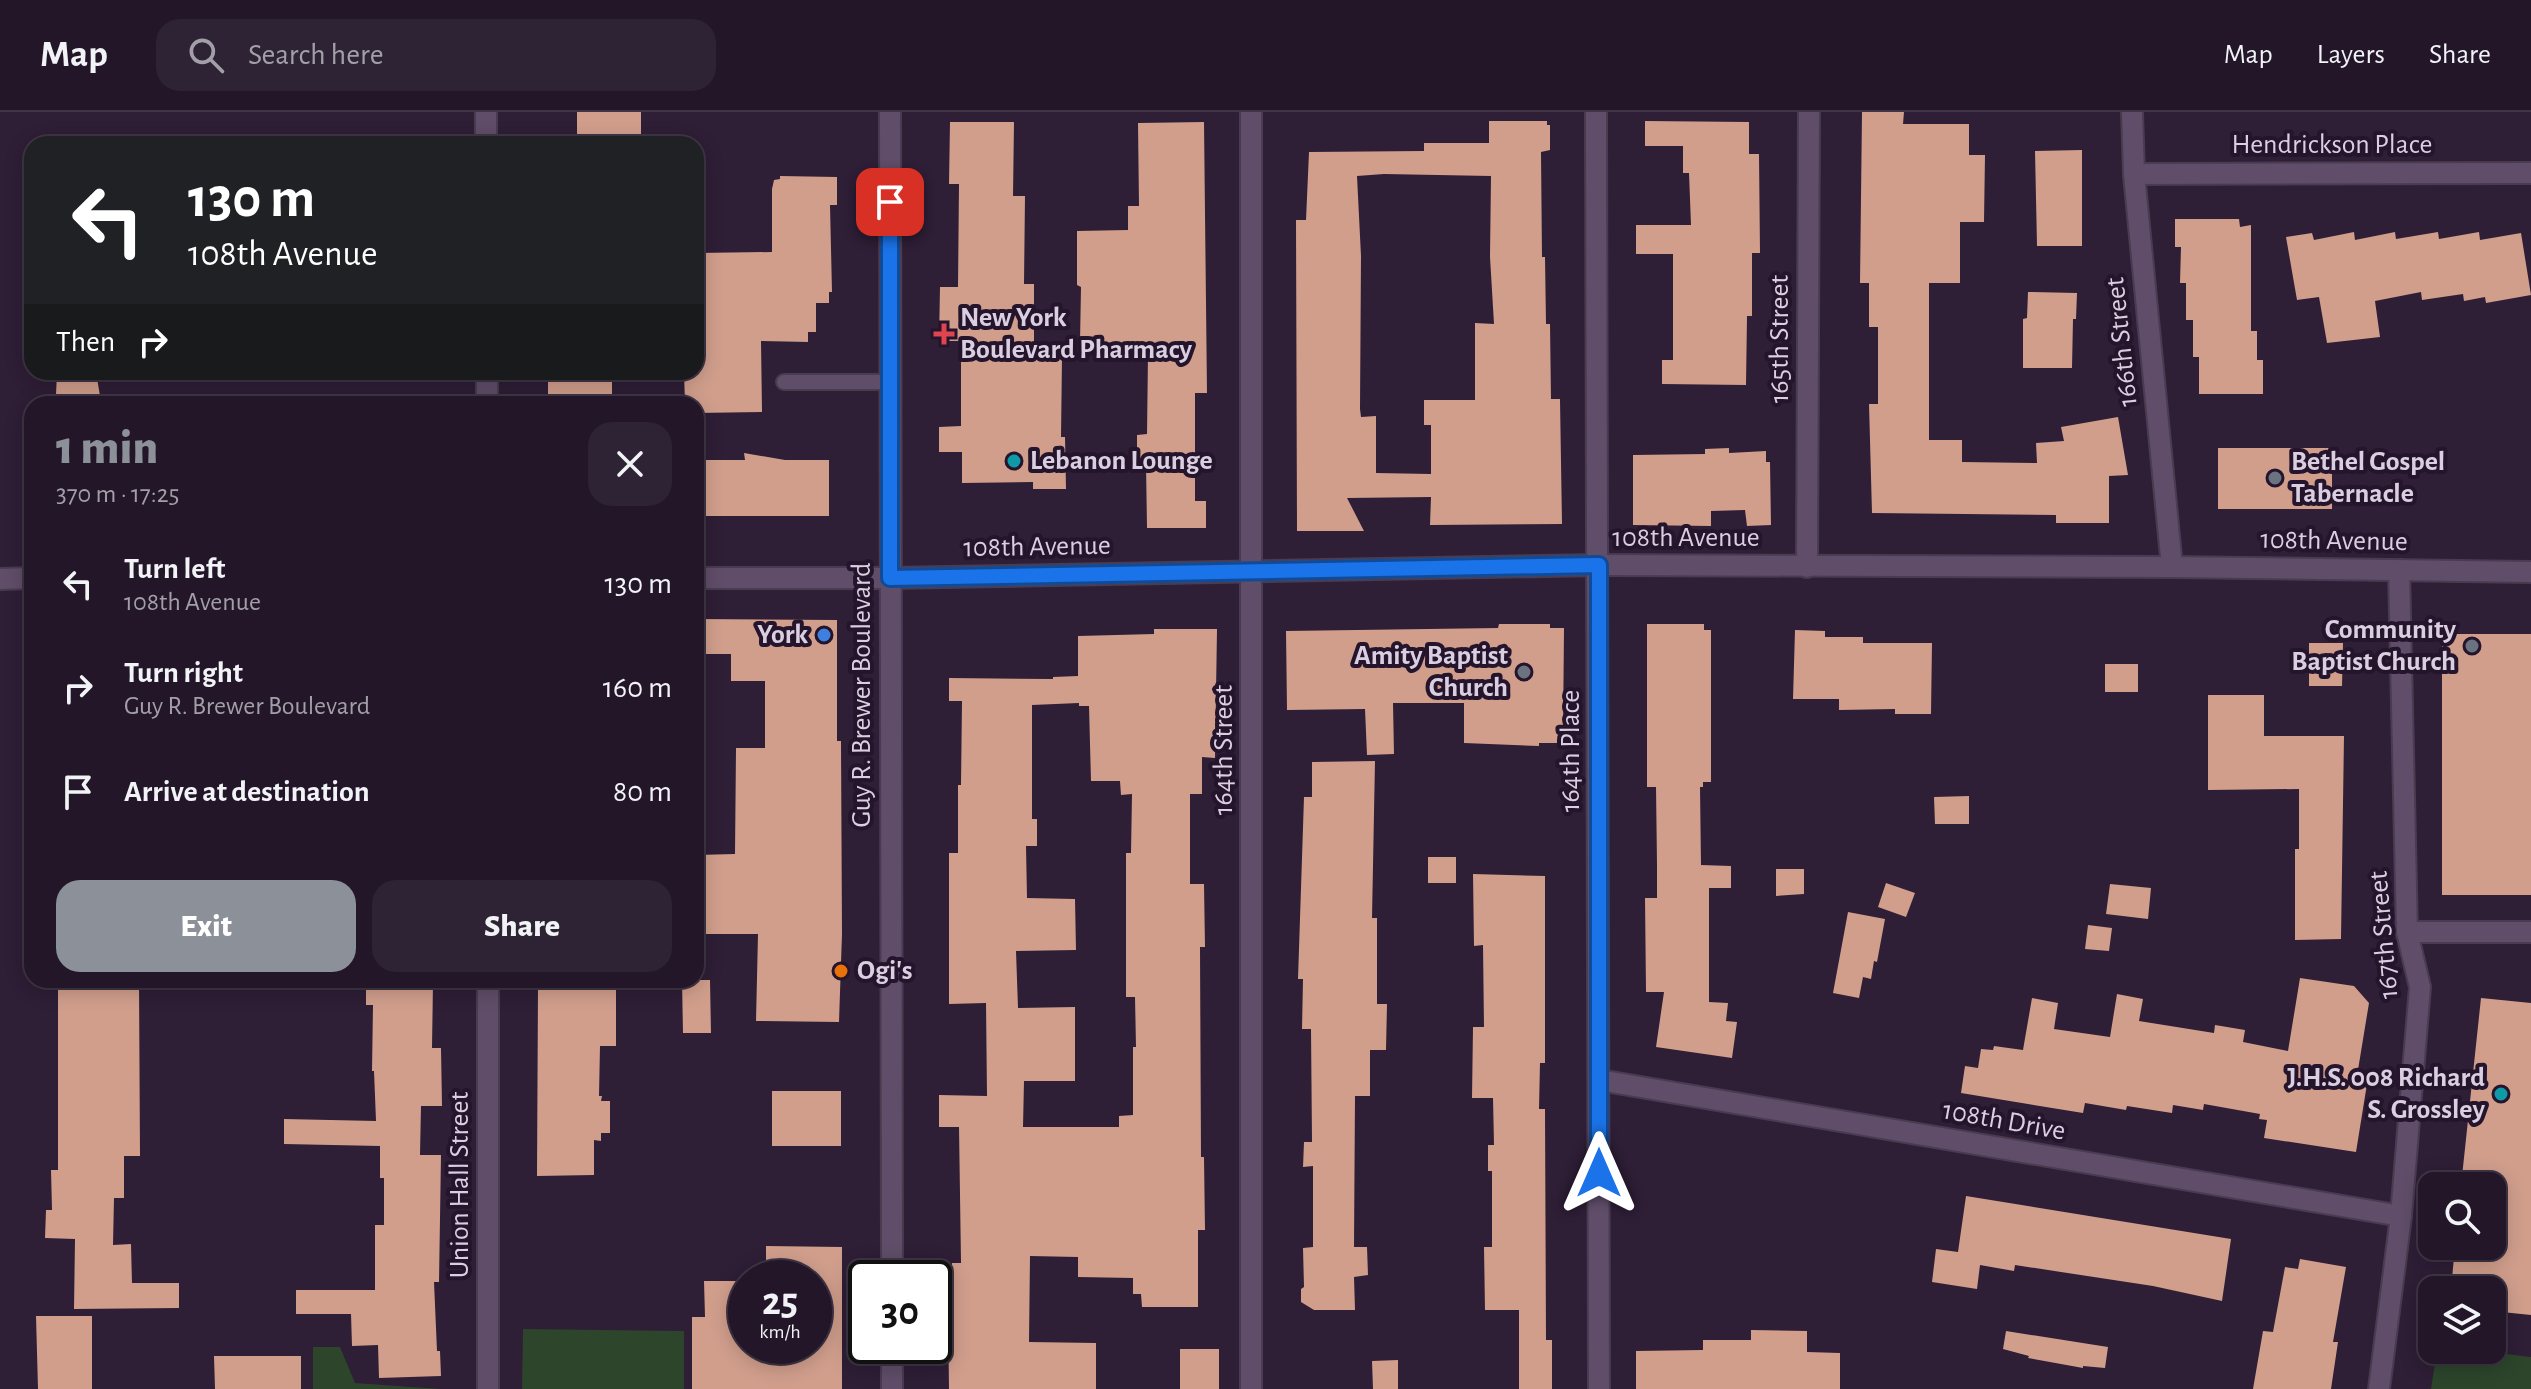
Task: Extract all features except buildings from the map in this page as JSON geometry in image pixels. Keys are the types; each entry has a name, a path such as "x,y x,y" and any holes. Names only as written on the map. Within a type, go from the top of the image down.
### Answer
{"street":[{"path":"486,112 486,136"},
{"name":"Guy R. Brewer Boulevard","path":"890,112 892,1260"},
{"name":"164th Street","path":"1251,112 1251,1389"},
{"name":"164th Place","path":"1596,112 1599,1389"},
{"name":"165th Street","path":"1807,567 1809,112"},
{"name":"166th Street","path":"2132,112 2134,174 2172,567"},
{"name":"Hendrickson Place","path":"2134,174 2531,173"},
{"name":"108th Avenue","path":"704,578 890,578 1599,565 2531,572"},
{"name":"167th Street","path":"2379,1389 2401,1216 2420,987 2407,932 2399,570"},
{"path":"0,579 24,578"},
{"path":"2407,932 2531,932"},
{"name":"Union Hall Street","path":"488,988 488,1389"},
{"name":"108th Drive","path":"1599,1080 2401,1216"},
{"path":"892,1364 892,1389"}],"lane":[{"path":"784,382 890,382"}],"green space":[{"path":"523,1329 684,1331 684,1389 522,1389"},
{"path":"313,1347 340,1347 355,1383 441,1389 313,1389"},
{"path":"2506,1354 2531,1357 2531,1389 2431,1389 2435,1364 2506,1364"}],"place":[{"name":"New York Boulevard Pharmacy","path":"944,334"},
{"name":"Lebanon Lounge","path":"1014,461"},
{"name":"Bethel Gospel Tabernacle","path":"2275,478"},
{"name":"York","path":"824,635"},
{"name":"Community Baptist Church","path":"2472,646"},
{"name":"Amity Baptist Church","path":"1524,672"},
{"name":"Ogi's","path":"841,971"},
{"name":"J.H.S. 008 Richard S. Grossley","path":"2501,1094"}],"route":[{"path":"890,202 890,578 1599,565 1599,1173"}]}
